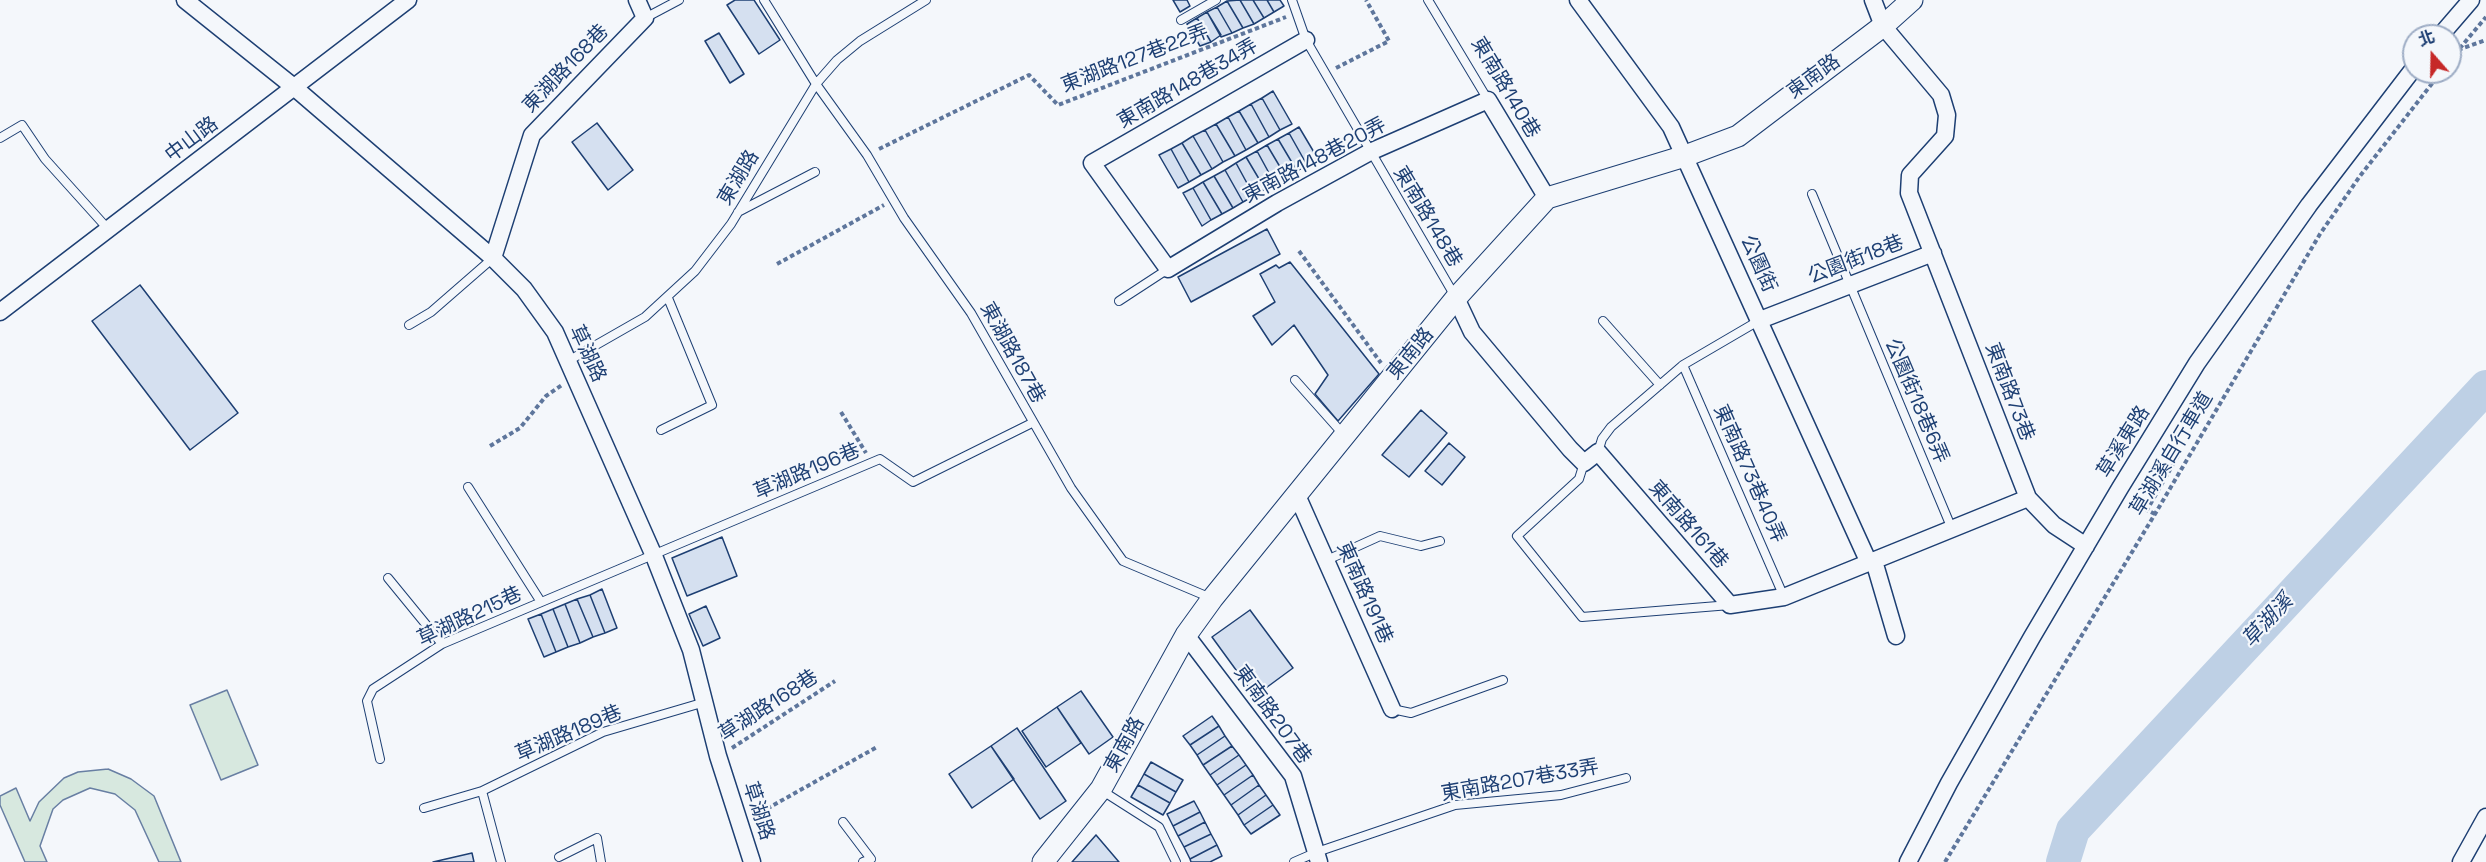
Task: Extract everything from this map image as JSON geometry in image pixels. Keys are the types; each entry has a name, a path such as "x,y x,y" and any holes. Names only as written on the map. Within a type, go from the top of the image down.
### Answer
{"street":[{"name":"草湖路","path":"184,0 295,88 493,258 530,297 555,332 654,556 691,650 718,756 752,862"},
{"name":"中山路","path":"0,312 408,0"},
{"path":"637,0 645,18"},
{"name":"公園街","path":"1578,0 1671,127 1871,562 1896,636"},
{"name":"東南路73巷","path":"1873,0 1883,26 1941,95 1947,115 1945,136 1910,175 1909,193 2028,498"},
{"name":"東南路","path":"1043,862 1101,789 1186,635 1212,598 1343,434 1392,378 1456,298 1547,198 1685,156 1738,136 1883,26 1912,0"},
{"path":"2450,24 2471,0"},
{"name":"東湖路168巷","path":"493,258 532,135 645,18"},
{"name":"東南路148巷34弄","path":"1168,269 1092,163 1306,40"},
{"name":"草溪東路","path":"1908,862 1949,783 2086,546 2197,363 2309,205 2402,84"},
{"name":"東南路148巷20弄","path":"1168,269 1277,203 1370,152 1488,100"},
{"name":"東南路140巷","path":"1488,100 1547,198"},
{"name":"公園街18巷","path":"1760,320 1933,253"},
{"path":"1456,298 1472,332 1584,463 1598,452"},
{"name":"東南路161巷","path":"1598,452 1730,605"},
{"name":"東南路191巷","path":"1296,493 1392,709"},
{"path":"1730,605 1784,597 2028,498 2054,525 2086,546"},
{"name":"東南路207巷","path":"1186,635 1293,776 1318,857"},
{"path":"2461,862 2486,817"}],"lane":[{"name":"東湖路168巷","path":"645,18 679,0"},
{"path":"764,0 816,84"},
{"name":"東湖路","path":"568,361 645,317 695,271 738,212 816,84 837,60 860,40 926,0"},
{"path":"1181,20 1216,0"},
{"name":"東南路148巷","path":"1293,0 1306,40 1456,298"},
{"name":"東南路140巷","path":"1428,0 1488,100"},
{"name":"東湖路187巷","path":"816,84 867,155 894,200 971,313 1071,488 1123,561 1212,598"},
{"path":"0,138 22,125 45,159 108,229"},
{"path":"738,212 814,172"},
{"name":"公園街18巷6弄","path":"1812,194 1952,530"},
{"path":"409,325 431,312 493,258"},
{"name":"東南路148巷20弄","path":"1119,301 1168,269"},
{"path":"661,430 712,405 668,298"},
{"path":"1598,452 1602,439 1611,427 1683,365 1760,320"},
{"path":"1603,321 1660,385"},
{"name":"東南路73巷40弄","path":"1683,365 1784,597"},
{"path":"1295,380 1343,434"},
{"name":"草湖路196巷","path":"654,556 880,459 913,482 1032,423"},
{"path":"1584,463 1579,479 1517,536 1582,617 1730,605"},
{"path":"468,487 541,602"},
{"path":"1327,560 1380,536 1422,546 1440,541"},
{"name":"草湖路215巷","path":"380,759 367,701 373,689 442,644 654,556"},
{"path":"388,578 442,644"},
{"path":"1392,709 1411,713 1503,680"},
{"name":"草湖路189巷","path":"424,808 482,791 603,732 706,702"},
{"name":"東南路207巷33弄","path":"1294,862 1318,857 1455,805 1562,795 1626,778"},
{"path":"1101,789 1159,827 1176,862"},
{"path":"482,791 501,862"},
{"path":"843,822 871,860 863,862"},
{"path":"559,856 597,838 601,862"}],"path":[{"path":"1325,73 1389,41 1366,0"},
{"name":"東湖路127巷22弄","path":"867,155 1029,75 1058,105 1296,13"},
{"path":"2462,45 2486,17"},
{"path":"2462,49 2486,40"},
{"name":"草湖溪自行車道","path":"1944,862 2155,514 2320,234 2360,177 2432,84"},
{"path":"777,264 894,200"},
{"path":"1299,251 1392,378"},
{"path":"490,446 520,428 546,396 575,377"},
{"path":"842,412 872,462"},
{"path":"2155,514 2147,510 2180,452 2163,442 2158,451"},
{"name":"草湖路168巷","path":"718,756 835,681"},
{"path":"740,824 877,747"}],"shaded area":[{"path":"227,690 258,765 221,780 190,705"},
{"path":"108,769 131,779 154,796 181,862 159,862 135,810 115,794 90,788 63,800 53,809 40,846 47,862 25,862 0,805 0,796 16,788 30,821 39,802 64,778 78,772"}],"building":[{"path":"735,0 754,0 780,40 759,54 727,5"},
{"path":"1173,0 1187,0 1190,6 1180,12"},
{"path":"1240,0 1254,24 1243,28 1227,1"},
{"path":"1240,0 1253,0 1264,18 1254,24"},
{"path":"1253,0 1267,0 1274,12 1264,18"},
{"path":"1267,0 1280,0 1284,6 1274,12"},
{"path":"1227,1 1243,28 1232,33 1217,7"},
{"path":"1217,7 1232,33 1221,37 1207,12"},
{"path":"1207,12 1221,35 1211,42 1197,18"},
{"path":"1197,18 1211,42 1200,46 1187,24"},
{"path":"719,33 744,74 730,83 705,41"},
{"path":"1273,91 1292,124 1280,130 1262,98"},
{"path":"1262,98 1280,130 1269,137 1251,104"},
{"path":"1251,104 1269,137 1258,143 1239,111"},
{"path":"1239,111 1258,143 1246,150 1228,117"},
{"path":"1228,117 1246,150 1235,156 1216,124"},
{"path":"597,123 633,170 608,190 572,142"},
{"path":"1216,124 1235,156 1223,162 1205,130"},
{"path":"1299,127 1318,159 1307,165 1289,133"},
{"path":"1205,130 1223,162 1212,169 1193,136"},
{"path":"1289,133 1307,165 1297,171 1278,139"},
{"path":"1193,136 1212,169 1201,175 1182,143"},
{"path":"1278,139 1297,171 1286,177 1267,145"},
{"path":"1182,143 1201,175 1189,182 1171,149"},
{"path":"1267,145 1286,177 1275,184 1257,151"},
{"path":"1171,149 1189,182 1178,188 1159,155"},
{"path":"1257,151 1275,184 1265,189 1246,157"},
{"path":"1246,157 1265,189 1254,196 1236,163"},
{"path":"1236,163 1254,196 1243,202 1225,170"},
{"path":"1225,170 1243,202 1233,208 1214,176"},
{"path":"1214,176 1233,208 1222,214 1203,182"},
{"path":"1203,182 1222,214 1211,220 1193,188"},
{"path":"1193,188 1211,220 1202,226 1183,193"},
{"path":"1267,229 1280,254 1191,302 1178,277"},
{"path":"1290,262 1379,374 1338,421 1315,394 1328,375 1294,325 1272,345 1253,316 1275,302 1260,274 1276,265 1279,268"},
{"path":"140,285 238,413 190,450 92,321"},
{"path":"1421,410 1447,433 1409,477 1382,455"},
{"path":"1449,443 1465,457 1442,485 1425,471"},
{"path":"722,537 737,576 687,596 672,558"},
{"path":"602,589 617,628 605,633 590,595"},
{"path":"590,595 605,633 593,637 577,599"},
{"path":"577,599 593,637 580,643 565,604"},
{"path":"565,604 580,643 568,647 553,609"},
{"path":"706,606 720,638 703,646 689,614"},
{"path":"553,609 568,647 556,652 541,614"},
{"path":"1250,610 1293,668 1255,696 1212,637"},
{"path":"541,614 556,652 544,657 528,619"},
{"path":"1081,691 1113,737 1089,754 1057,707"},
{"path":"1057,707 1081,743 1046,767 1022,731"},
{"path":"1212,716 1219,726 1190,745 1183,736"},
{"path":"1219,726 1225,736 1197,755 1190,745"},
{"path":"1017,728 1066,801 1040,819 991,746"},
{"path":"1225,736 1232,746 1203,765 1197,755"},
{"path":"991,746 1014,779 972,808 949,774"},
{"path":"1232,746 1239,755 1210,775 1203,765"},
{"path":"1239,755 1246,765 1217,785 1210,775"},
{"path":"1151,762 1183,780 1176,792 1144,774"},
{"path":"1246,765 1253,775 1224,795 1217,785"},
{"path":"1144,774 1176,792 1170,803 1138,785"},
{"path":"1253,775 1259,785 1231,805 1224,795"},
{"path":"1138,785 1170,803 1163,815 1131,797"},
{"path":"1259,785 1266,795 1238,815 1231,805"},
{"path":"1266,795 1273,805 1244,825 1238,815"},
{"path":"1194,801 1200,812 1173,826 1167,814"},
{"path":"1273,805 1280,815 1251,834 1244,825"},
{"path":"1200,812 1205,822 1178,836 1173,826"},
{"path":"1205,822 1211,834 1184,847 1178,836"},
{"path":"1211,834 1217,845 1190,859 1184,847"},
{"path":"1096,835 1119,862 1072,862"},
{"path":"1217,845 1222,856 1210,862 1191,862 1190,859"},
{"path":"472,853 474,862 433,862"}],"waterway":[{"name":"草湖溪","path":"2063,862 2073,830 2486,387"}]}
